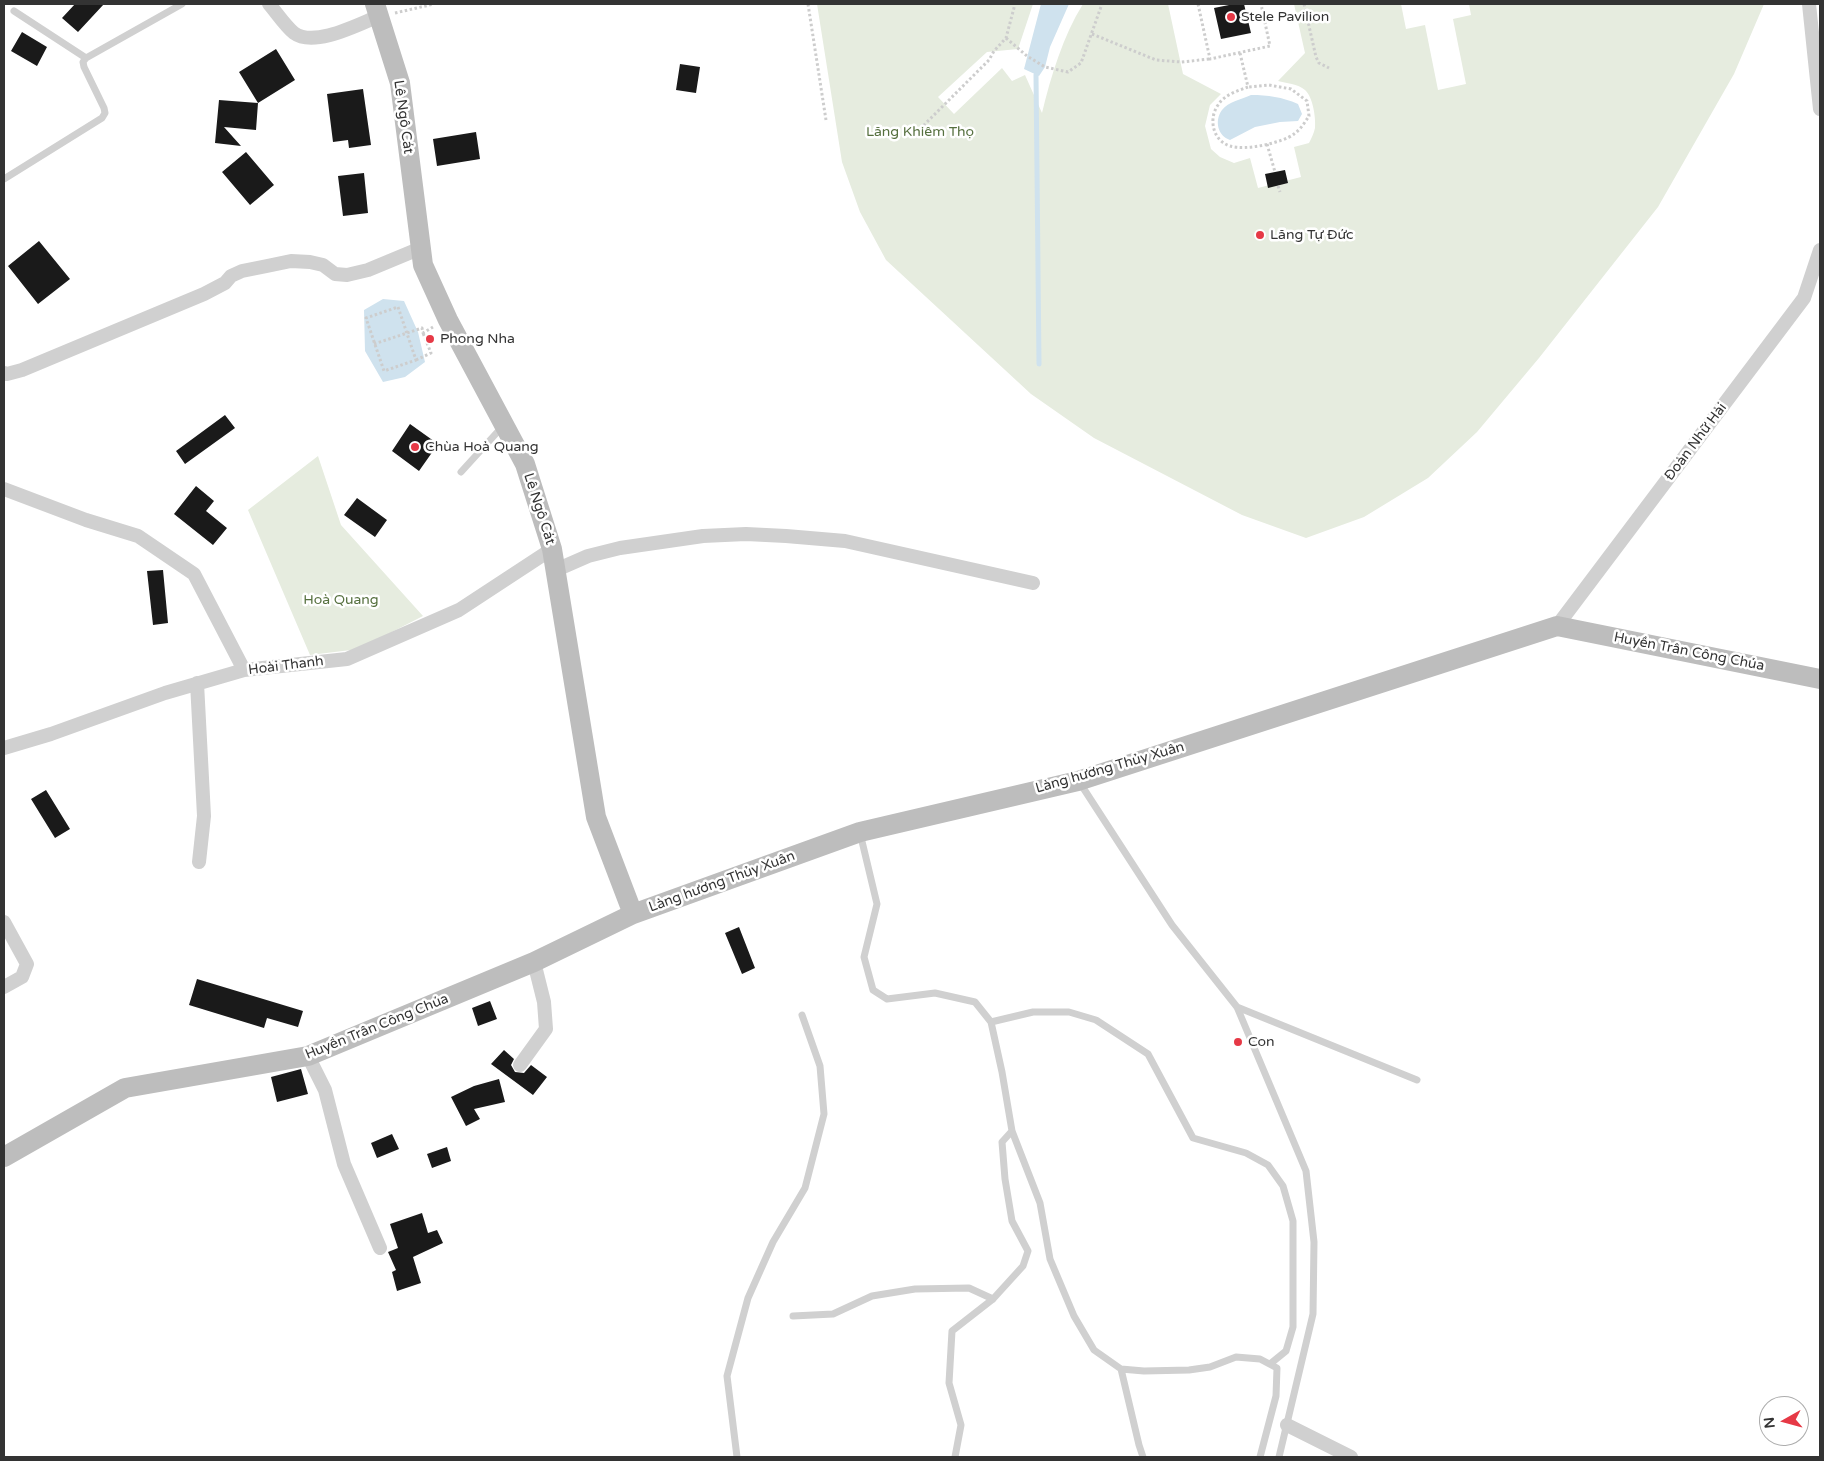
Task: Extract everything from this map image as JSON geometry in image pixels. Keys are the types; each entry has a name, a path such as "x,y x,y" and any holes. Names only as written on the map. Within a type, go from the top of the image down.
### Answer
{"street":[{"path":"269,4 295,34 308,38 327,36 377,10"},
{"path":"1809,4 1820,109"},
{"name":"Lê Ngô Cát","path":"377,10 400,82 423,265 448,320 525,464 552,549 596,817 633,914"},
{"path":"4,372 7,374 22,370 204,294 242,271 291,261 323,265 335,274 347,275 368,270 421,248"},
{"name":"Đoàn Nhữ Hài","path":"1557,626 1804,298 1820,250"},
{"path":"4,489 86,520 138,536 194,574 244,670"},
{"path":"556,570 588,556 620,548 703,536 746,534 845,541 1033,583"},
{"name":"Hoài Thanh","path":"4,748 51,734 165,693 244,670 347,659 459,610 552,549"},
{"name":"Huyền Trân Công Chúa","path":"1557,626 1820,679"},
{"name":"Làng hương Thủy Xuân","path":"633,914 860,832 1078,781 1557,626"},
{"path":"197,683 204,816 199,862"},
{"name":"Huyền Trân Công Chúa","path":"4,1157 125,1088 308,1056 534,962 633,914"},
{"path":"4,922 27,964 22,976 4,987"},
{"path":"520,1065 546,1030 544,1002 534,962"},
{"path":"308,1056 325,1090 344,1164 380,1248"},
{"path":"1287,1425 1351,1457"}],"lane":[{"path":"4,179 102,118 105,113 104,108 84,67 86,58 182,4"},
{"path":"14,11 86,58"},
{"path":"461,472 504,425"},
{"path":"1078,781 1172,925 1237,1007 1306,1171 1314,1242 1313,1314 1279,1457"},
{"path":"860,832 877,904 864,958 873,990 887,999 935,993 975,1002 991,1022 1012,1131 1040,1203 1050,1259 1074,1316 1094,1350 1121,1370 1189,1370 1210,1367 1236,1357 1260,1359 1277,1368 1276,1396 1260,1457"},
{"path":"1237,1007 1417,1080"},
{"path":"991,1022 1033,1012 1069,1012 1096,1020 1148,1054 1193,1138 1246,1153 1268,1165 1283,1186 1293,1221 1292,1327 1286,1351 1270,1364"},
{"path":"737,1457 727,1376 748,1298 773,1242 804,1188 824,1114 820,1066 802,1015"},
{"path":"955,1457 961,1425 949,1383 952,1331 992,1300 1023,1266 1028,1251 1012,1220 1005,1178 1002,1142 1012,1131"},
{"path":"793,1316 833,1314 872,1296 915,1289 969,1288 992,1300"},
{"path":"1121,1370 1139,1445 1144,1457"}],"path":[{"path":"377,10 434,4"},
{"path":"808,4 826,120"},
{"path":"920,129 985,65 1006,38 1015,4"},
{"path":"1006,38 1027,56 1045,67 1068,72 1080,63 1102,4"},
{"path":"1198,4 1210,59"},
{"path":"1092,34 1156,60 1181,62 1210,59 1270,46 1261,4"},
{"path":"1304,4 1316,57 1319,63 1329,68"},
{"path":"1240,53 1248,87"},
{"path":"1269,85 1291,89 1307,101 1309,116 1295,134 1286,139 1247,148 1230,146 1218,140 1212,127 1214,116 1218,104 1228,95 1248,87 1269,85"},
{"path":"1267,144 1274,172"},
{"path":"1278,186 1280,192"},
{"path":"416,360 398,307 366,318 384,371 416,360 431,353 423,333"},
{"path":"374,344 422,328"}],"green space":[{"name":"Lăng Khiêm Thọ","path":"817,4 1033,4 1018,49 987,52 938,97 954,114 1002,68 1012,81 1025,75 1042,113 1058,57 1069,29 1083,4 1168,4 1183,74 1221,94 1210,105 1205,126 1211,149 1220,157 1234,163 1250,158 1258,188 1301,177 1294,147 1309,143 1315,128 1313,108 1308,93 1299,86 1278,81 1305,53 1294,4 1401,4 1406,29 1425,25 1438,90 1466,84 1453,19 1471,15 1469,4 1764,4 1734,74 1658,207 1539,358 1477,432 1428,478 1364,517 1306,538 1242,515 1094,438 1031,394 886,260 860,212 842,162"},
{"name":"Hoà Quang","path":"318,456 341,525 423,616 359,649 310,655 248,510"}],"water":[{"path":"1041,4 1069,4 1050,47 1045,67 1039,76 1024,69"},
{"path":"1251,95 1275,97 1298,104 1302,114 1298,121 1255,127 1230,140 1226,138 1218,128 1218,119 1222,110 1231,103"},
{"path":"383,299 404,301 418,332 425,362 405,377 383,382 365,351 364,310"}],"building":[{"path":"75,4 104,4 78,32 62,18"},
{"path":"1244,4 1251,33 1221,39 1214,8"},
{"path":"22,32 47,47 37,66 11,51"},
{"path":"276,49 295,80 258,103 239,72"},
{"path":"680,64 700,67 696,93 676,90"},
{"path":"363,89 371,145 349,148 348,140 333,142 327,94"},
{"path":"219,100 258,103 256,130 224,127 241,146 215,143"},
{"path":"476,132 480,159 437,166 433,139"},
{"path":"246,152 274,185 250,205 222,172"},
{"path":"1285,170 1288,183 1268,188 1265,174"},
{"path":"364,173 368,213 343,216 338,176"},
{"path":"39,241 70,279 38,304 8,266"},
{"path":"225,415 235,428 185,464 176,451"},
{"name":"Chùa Hoà Quang","path":"410,424 438,444 419,471 392,451"},
{"path":"196,486 214,501 206,511 227,528 213,545 174,514"},
{"path":"357,498 387,520 375,537 344,515"},
{"path":"163,570 168,623 153,625 147,571"},
{"path":"46,790 70,829 55,838 31,799"},
{"path":"739,927 755,968 742,974 725,933"},
{"path":"197,979 303,1011 298,1027 267,1018 264,1028 189,1005"},
{"path":"490,1001 497,1019 478,1026 472,1008"},
{"path":"504,1050 514,1059 511,1065 515,1072 524,1073 531,1065 547,1077 533,1095 491,1064"},
{"path":"301,1069 308,1094 277,1102 271,1077"},
{"path":"499,1079 505,1102 474,1109 480,1119 466,1126 451,1097 474,1086"},
{"path":"392,1134 399,1149 377,1158 371,1143"},
{"path":"447,1147 451,1161 432,1168 427,1154"},
{"path":"422,1213 428,1233 437,1230 443,1243 413,1257 421,1283 397,1291 392,1272 396,1270 388,1252 398,1248 390,1224"}],"waterway":[{"path":"1036,75 1039,364"}],"place":[{"name":"Stele Pavilion","path":"1231,17"},
{"name":"Lăng Tự Đức","path":"1260,235"},
{"name":"Phong Nha","path":"430,339"},
{"name":"Chùa Hoà Quang","path":"415,447"},
{"name":"Con","path":"1238,1042"}]}
